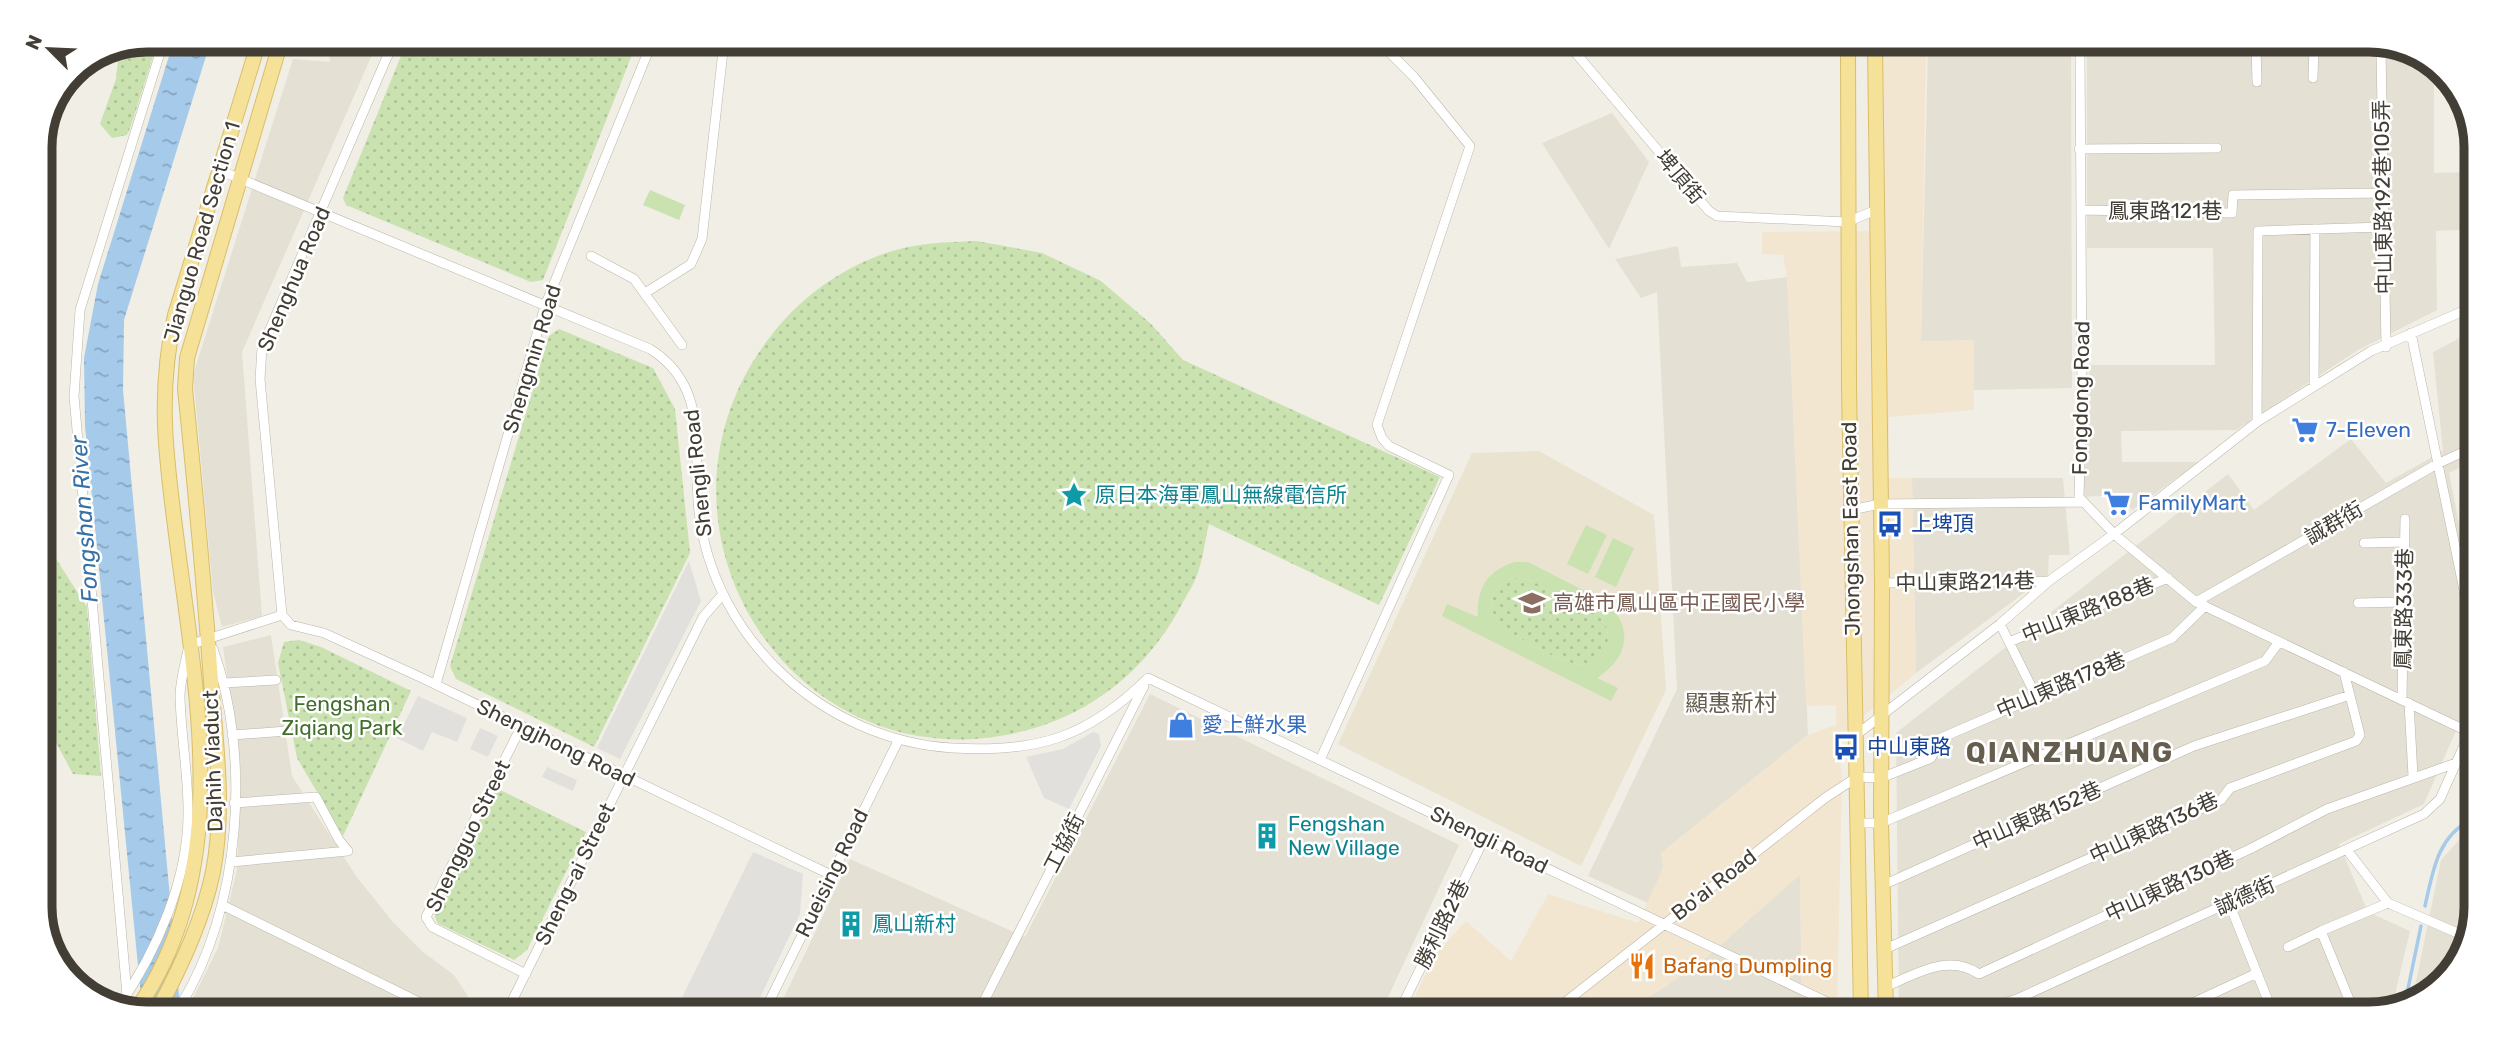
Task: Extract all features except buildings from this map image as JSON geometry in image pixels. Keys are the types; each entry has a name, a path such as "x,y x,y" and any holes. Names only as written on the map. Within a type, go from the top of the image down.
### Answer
{"main road":[{"name":"Jianguo Road Section 1","path":"193,677 163,434 166,356 175,315 256,52"},
{"name":"Jianguo Road Section 1","path":"211,674 185,389 187,358 278,52"},
{"name":"Jhongshan East Road","path":"1848,52 1847,222 1861,1002"},
{"name":"Jhongshan East Road","path":"1875,52 1882,583 1881,823 1886,1002"},
{"name":"Dajhih Viaduct","path":"162,1002 187,952 213,872 219,792 211,674"},
{"name":"Dajhih Viaduct","path":"142,1001 173,946 196,869 202,792 193,677"}],"street":[{"path":"127,995 74,396 74,355 80,310 160,52"},
{"name":"Shenghua Road","path":"282,615 260,360 262,348 390,52"},
{"name":"Shengmin Road","path":"436,684 545,306 648,52"},
{"path":"645,293 691,264 702,239 723,52"},
{"path":"1320,760 1449,475 1389,446 1382,438 1377,425 1470,146 1414,77 1389,52"},
{"name":"埤頂街","path":"1575,52 1709,211 1724,218 1847,222 1875,210"},
{"name":"Fongdong Road","path":"2080,52 2080,497 2114,534 2201,604 2464,729"},
{"path":"2256,52 2257,82"},
{"path":"2313,78 2314,52"},
{"name":"中山東路192巷105弄","path":"2381,53 2386,347"},
{"path":"2079,149 2217,148"},
{"name":"Shengli Road","path":"219,170 650,349 669,361 679,372 695,418 699,512 715,580 752,641 798,689 844,718 900,739 938,747 982,750 1052,742 1117,708 1148,678 1485,837 1662,926 1826,1002"},
{"name":"鳳東路121巷","path":"2082,210 2232,213 2233,195 2383,193"},
{"path":"2257,422 2258,231 2384,227"},
{"path":"2314,386 2315,229"},
{"path":"591,256 634,279 682,345"},
{"path":"1856,735 2000,624 2049,581 2114,534 2257,422 2371,351 2386,347 2412,332 2464,311"},
{"path":"2412,332 2464,591"},
{"name":"誠群街","path":"2201,604 2437,464 2464,452"},
{"path":"1851,510 1880,504 2083,502"},
{"name":"鳳東路333巷","path":"2405,519 2405,701 2413,776"},
{"path":"2364,543 2404,542"},
{"name":"中山東路188巷","path":"2009,642 2168,578"},
{"name":"中山東路214巷","path":"1882,583 2049,581"},
{"name":"Sheng-ai Street","path":"512,1002 703,617 723,594"},
{"path":"2358,603 2404,602"},
{"name":"中山東路178巷","path":"1881,778 1931,758 1941,738 1948,734 2172,638 2201,604"},
{"path":"124,998 134,984 175,892 185,853 188,813 180,695 189,645 282,615"},
{"name":"Shengjhong Road","path":"282,615 291,625 324,633 436,684 831,875"},
{"path":"2000,624 2036,696"},
{"path":"182,1002 211,939 231,862 234,803 232,735 224,683 209,638"},
{"path":"1856,823 1881,823 2265,661 2278,642"},
{"name":"中山東路136巷","path":"1885,949 2221,800 2230,788 2357,741 2360,735 2344,672"},
{"name":"工協街","path":"984,1002 1148,678"},
{"path":"224,683 276,680"},
{"name":"中山東路152巷","path":"1883,885 2194,746 2350,695"},
{"name":"Shengguo Street","path":"521,727 426,917 432,927 526,974"},
{"path":"232,735 287,731"},
{"name":"Rueising Road","path":"769,1002 900,739"},
{"name":"誠德街","path":"2008,1002 2347,850 2432,809 2464,742"},
{"name":"中山東路130巷","path":"1885,988 1935,966 1959,964 1979,974 2250,849 2327,809 2413,776 2456,763"},
{"path":"1857,777 1881,778"},
{"name":"Bo'ai Road","path":"1565,1002 1825,798 1857,777"},
{"path":"231,862 348,851 339,840 316,797 234,803"},
{"name":"勝利路2巷","path":"1403,1002 1485,837"},
{"path":"2347,850 2388,903 2460,934"},
{"path":"2229,903 2269,1002"},
{"path":"2288,947 2388,903"},
{"path":"222,905 419,1002"},
{"path":"2321,932 2350,1002"},
{"path":"2195,1002 2257,973"}],"shaded area":[{"path":"328,52 373,52 242,352 262,616 222,627 213,591 193,375 293,59 330,62"},
{"path":"1881,52 1926,52 1921,341 1974,340 1974,410 1889,417 1888,478 1912,478 1916,673 1837,738 1842,778 1837,1002 1802,1002 1800,875 1700,963 1642,1002 1412,1002 1436,954 1466,921 1511,961 1548,894 1638,923 1663,868 1661,853 1808,735 1836,725 1836,705 1806,706 1787,277 1783,255 1762,254 1762,232 1882,231"},
{"path":"1928,52 2071,52 2072,388 1974,390 1974,340 1921,342"},
{"path":"2087,52 2370,52 2406,60 2434,78 2434,173 2464,172 2464,230 2436,231 2437,310 2358,350 2236,430 2121,431 2122,462 2199,462 2132,510 2121,495 2079,497 2090,365 2215,365 2213,248 2087,248"},
{"path":"1612,113 1649,162 1609,249 1542,143"},
{"path":"1678,246 1681,267 1737,263 1747,282 1787,277 1808,735 1661,853 1663,867 1650,904 1588,876 1677,689 1657,292 1641,298 1615,259"},
{"path":"2464,336 2464,466 2449,473 2464,549 2464,718 2462,717 2424,804 2339,844 2368,912 2410,931 2394,998 2370,1002 1899,1002 1896,733 2228,474 2254,510 2351,439 2386,483 2443,451 2433,352"},
{"name":"高雄市鳳山區中正國民小學","path":"1539,451 1654,515 1666,690 1581,866 1338,744 1472,453"},
{"path":"1912,478 2063,478 2070,555 2049,555 2048,575 1916,673"},
{"path":"689,561 701,601 620,759 597,748"},
{"path":"271,635 292,776 356,876 393,922 423,952 454,975 472,1002 191,1002 218,948 237,870 241,772 223,647"},
{"path":"1150,694 1459,845 1386,1002 782,1002 850,859 1025,937"},
{"path":"418,696 467,718 457,742 432,732 423,751 397,738"},
{"path":"480,728 498,736 488,757 470,749"},
{"path":"1093,732 1099,734 1101,746 1069,809 1044,798 1026,757 1063,749"},
{"path":"547,767 577,780 573,791 542,777"},
{"path":"2464,837 2463,925 2449,959 2432,978 2414,991 2441,860"},
{"path":"753,852 803,874 800,914 758,1002 680,1002"},
{"path":"1800,874 1802,1002 1642,1002 1700,963"}],"green space":[{"path":"154,52 127,135 112,138 100,124 116,79 118,58"},
{"path":"403,52 633,52 543,280 531,282 346,205 343,198"},
{"path":"650,190 685,205 679,220 643,205"},
{"name":"原日本海軍鳳山無線電信所","path":"977,241 1042,253 1101,281 1151,324 1183,360 1440,477 1379,605 1209,524 1202,558 1191,589 1158,642 1125,678 1086,706 1064,717 1041,726 952,739 872,723 805,683 755,624 724,553 717,474 736,395 785,319 812,294 843,272 896,250 929,244"},
{"path":"559,329 653,368 675,409 690,553 594,747 456,679 450,666 549,336"},
{"path":"1586,525 1607,535 1588,574 1567,564"},
{"path":"1613,538 1634,548 1616,587 1595,577"},
{"path":"53,554 87,607 101,776 73,774 53,737"},
{"path":"1515,562 1528,562 1608,603 1616,613 1622,623 1624,643 1615,662 1597,678 1618,688 1611,701 1442,616 1447,604 1478,617 1479,598 1485,582 1505,566","holes":["1512,578 1528,579 1598,613 1607,630 1607,648 1603,656 1588,664 1559,659 1503,627 1491,606 1494,593"]},
{"path":"1512,578 1528,579 1598,613 1607,630 1607,648 1603,656 1588,664 1569,662 1539,649 1503,627 1493,613 1492,599 1498,587"},
{"name":"Fengshan Ziqiang Park","path":"299,640 321,647 411,691 343,836 297,758 278,663 284,642"},
{"path":"496,788 586,832 527,950 514,960 437,923 434,913"}],"water":[{"path":"170,52 207,52 124,320 123,390 180,1002 142,1001 85,426 84,358 98,284"}],"waterway":[{"path":"2425,906 2434,868 2443,846 2464,824"},
{"path":"2407,994 2421,926"}],"place":[{"name":"7-Eleven","path":"2305,430"},
{"name":"原日本海軍鳳山無線電信所","path":"1074,495"},
{"name":"FamilyMart","path":"2117,503"},
{"name":"上埤頂","path":"1890,524"},
{"name":"高雄市鳳山區中正國民小學","path":"1532,603"},
{"name":"愛上鮮水果","path":"1181,725"},
{"name":"中山東路","path":"1846,747"},
{"name":"Fengshan New Village","path":"1267,836"},
{"name":"鳳山新村","path":"851,924"},
{"name":"Bafang Dumpling","path":"1642,966"}],"district":[{"name":"顯惠新村","path":"1731,703"},
{"name":"QIANZHUANG","path":"2070,752"}],"water label":[{"name":"Fongshan River","path":"84,519"}]}
